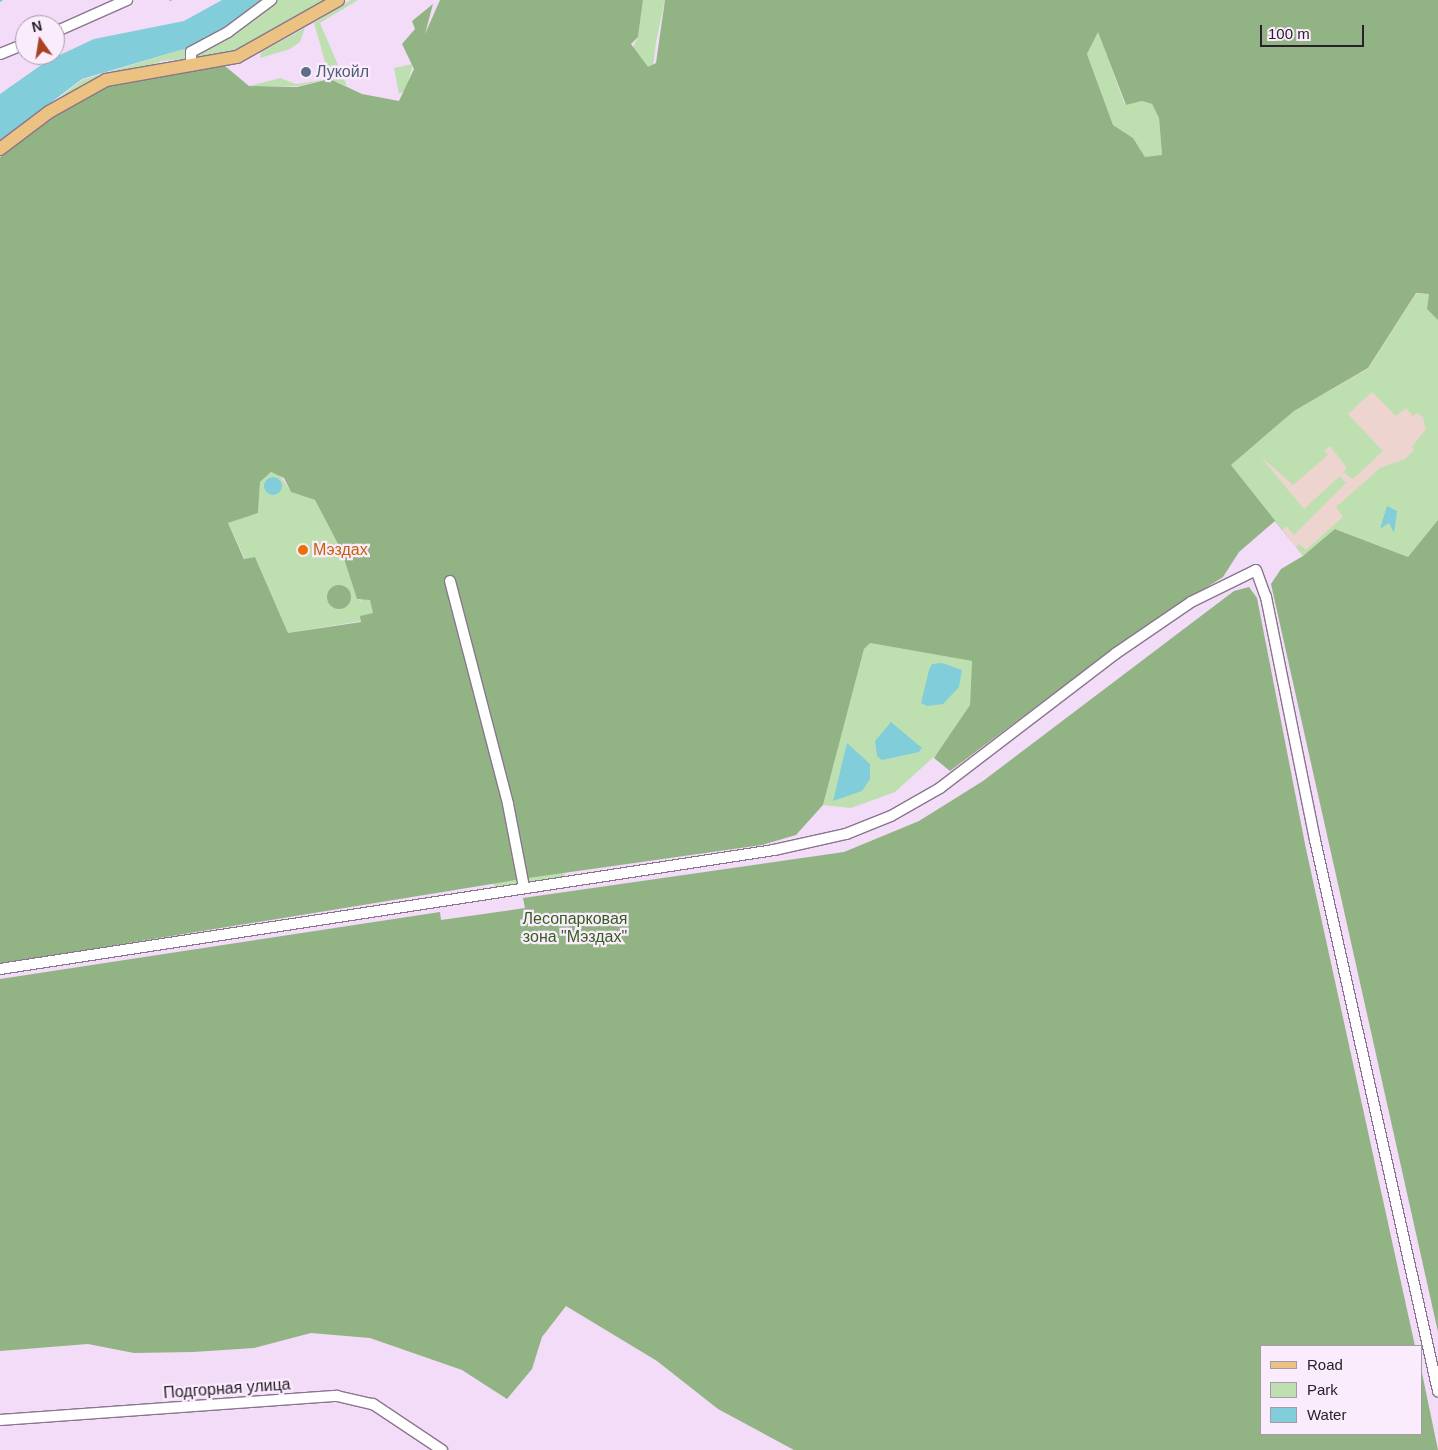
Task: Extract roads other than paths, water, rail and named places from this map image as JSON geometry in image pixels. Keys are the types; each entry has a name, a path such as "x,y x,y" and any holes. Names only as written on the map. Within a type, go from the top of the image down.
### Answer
{"main road":[{"path":"0,149 49,112 106,80 237,57 338,0"}],"street":[{"path":"65,28 127,0"},
{"path":"191,66 190,52 228,32 271,0"},
{"path":"0,54 15,48"},
{"path":"0,969 774,850 846,834 891,816 960,774 1184,607 1256,570 1266,598 1317,849 1438,1391"},
{"path":"450,581 508,804 524,887"},
{"name":"Подгорная улица","path":"0,1420 337,1396 373,1404 441,1450"}],"water":[{"path":"222,0 263,0 222,32 191,47 82,79 0,141 0,94 41,65 65,65 65,53 94,39 184,21"},
{"path":"269,477 277,477 282,482 280,493 269,495 264,490 264,482"},
{"path":"1387,506 1397,511 1394,533 1389,523 1380,529"},
{"path":"942,663 962,670 959,687 943,704 927,706 921,703 929,670 932,664"},
{"path":"891,722 922,748 919,752 882,760 877,756 875,741"},
{"path":"847,743 870,764 870,779 862,791 833,801"}],"place":[{"name":"Лукойл","path":"306,72"},
{"name":"Мэздах","path":"303,550"}],"park label":[{"name":"Лесопарковая зона \"Мэздах\"","path":"575,928"}]}
